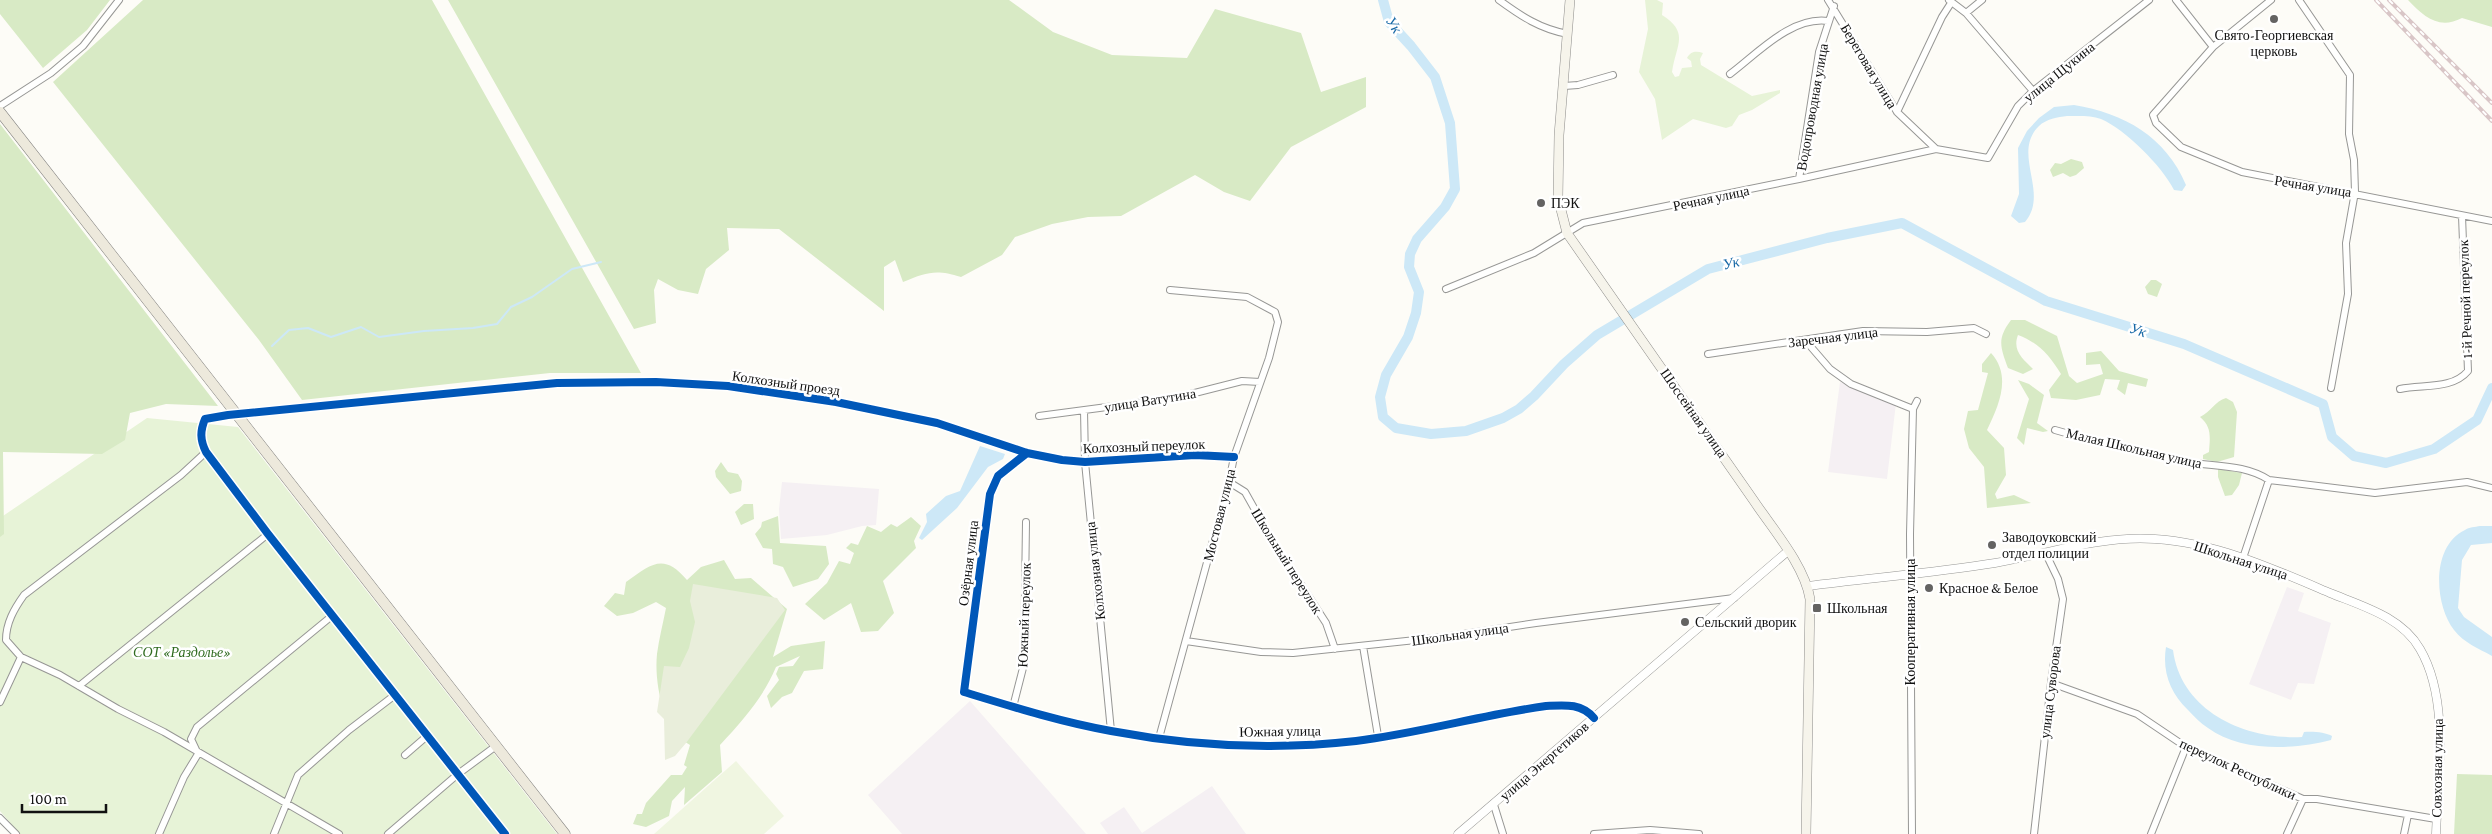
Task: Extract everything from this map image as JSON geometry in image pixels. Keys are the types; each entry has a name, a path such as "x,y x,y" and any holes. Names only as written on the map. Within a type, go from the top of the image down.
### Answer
{"main road":[{"name":"Шоссейная улица","path":"1570,0 1559,135 1558,198 1567,232 1788,551 1808,586 1810,599 1806,834"},
{"path":"0,112 565,834"}],"street":[{"path":"0,106 52,73 83,46 119,0"},
{"path":"1499,0 1526,20 1550,31 1568,34"},
{"name":"Береговая улица","path":"1828,0 1834,6 1897,112 1936,149"},
{"path":"1966,13 1982,0"},
{"name":"улица Щукина","path":"1988,158 2014,112 2033,91 2149,0"},
{"path":"2176,0 2213,47 2271,0"},
{"path":"2299,0 2350,75 2349,134 2354,160 2355,192 2346,243 2348,294 2331,388"},
{"path":"1897,112 1950,2 1966,13 2033,91"},
{"name":"Водопроводная улица","path":"1799,179 1819,52 1834,6"},
{"path":"1730,74 1777,38 1797,26 1810,20 1828,21"},
{"name":"Речная улица","path":"2213,47 2153,115 2156,124 2181,147 2215,162 2265,178 2355,192 2492,221"},
{"path":"1564,86 1578,85 1613,75"},
{"name":"Речная улица","path":"1446,289 1534,252 1583,223 1936,149 1988,158"},
{"name":"1-й Речной переулок","path":"2400,389 2433,386 2457,380 2468,371 2462,216"},
{"name":"Мостовая улица","path":"1159,738 1229,482 1234,457 1269,358 1278,322 1275,312 1247,298 1170,290"},
{"name":"Заречная улица","path":"1708,354 1863,331 1927,332 1974,328 1986,334"},
{"path":"1805,340 1830,368 1851,384 1912,409 1917,401"},
{"name":"улица Ватутина","path":"1039,416 1175,398 1242,381 1260,382"},
{"name":"Колхозный проезд","path":"206,452 201,443 201,429 205,419 211,416 557,383 656,382 738,388 836,402 911,418"},
{"name":"Кооперативная улица","path":"1912,409 1910,574 1912,834"},
{"name":"Колхозная улица","path":"1084,410 1085,462 1111,731"},
{"name":"Колхозный переулок","path":"911,418 937,424 1027,453 1085,462 1195,455 1234,457"},
{"name":"Малая Школьная улица","path":"2055,430 2100,443 2189,462 2254,471 2269,480 2375,493 2467,482 2492,488"},
{"path":"338,834 198,754 164,732 21,657 3,639 10,618 24,595 181,475 206,452 268,534 505,834"},
{"name":"Озёрная улица","path":"964,692 990,494 998,476 1027,453"},
{"path":"2243,558 2269,480"},
{"name":"Школьный переулок","path":"1229,482 1245,492 1272,540 1326,623 1335,649"},
{"name":"Южный переулок","path":"1013,707 1024,664 1026,522"},
{"path":"79,686 268,534"},
{"name":"Школьная улица","path":"1808,586 1910,574 2046,554 2106,540 2154,539 2212,548 2243,558 2378,613 2403,628 2420,648 2430,673"},
{"name":"улица Энергетиков","path":"1458,834 1788,551"},
{"name":"улица Суворова","path":"2034,834 2062,599 2058,579 2046,554"},
{"name":"Школьная улица","path":"1186,641 1261,652 1335,649 1444,637 1536,623 1734,598"},
{"path":"198,754 191,739 197,727 333,615"},
{"path":"1363,646 1378,736"},
{"path":"0,702 21,657"},
{"name":"Совхозная улица","path":"2430,673 2439,714 2436,834"},
{"name":"переулок Республики","path":"2051,683 2137,714 2186,747 2303,799 2436,819"},
{"name":"Южная улица","path":"964,692 1013,707 1111,731 1159,738 1229,744 1282,745 1356,741 1546,706 1562,705 1585,708 1594,718"},
{"path":"274,834 298,775 349,730 395,695"},
{"path":"405,755 428,736"},
{"path":"388,834 458,774 496,746"},
{"path":"2150,834 2186,747"},
{"path":"160,834 184,777 198,754"},
{"path":"2287,834 2303,799"},
{"path":"1494,805 1503,834"},
{"path":"2404,834 2408,815"},
{"path":"0,818 16,834"},
{"path":"1597,834 1650,830 1698,834"}],"shaded area":[{"path":"1840,382 1896,403 1887,479 1828,472"},
{"path":"782,482 879,489 876,525 862,526 827,535 781,539 779,509"},
{"path":"2287,587 2304,593 2298,611 2331,623 2314,684 2298,683 2291,700 2249,684"},
{"path":"970,701 1086,834 902,834 868,795"},
{"path":"1212,786 1246,834 1108,834 1100,823 1124,807 1142,833"}],"green space":[{"path":"0,0 110,0 87,30 43,68 0,14"},
{"path":"143,0 432,0 641,373 550,373 302,400 259,340 53,82"},
{"path":"448,0 1009,0 1053,32 1112,55 1187,58 1215,9 1301,33 1321,92 1366,77 1366,107 1291,147 1250,201 1224,192 1195,175 1121,216 1088,217 1052,224 1015,237 1002,255 961,277 938,272 903,282 895,260 884,267 884,311 779,229 727,228 729,250 706,269 698,294 678,290 658,279 654,290 656,323 634,329"},
{"path":"1645,0 1657,0 1663,3 1662,15 1671,21 1679,34 1672,72 1675,77 1679,76 1682,68 1692,67 1691,61 1687,58 1692,53 1698,52 1703,53 1700,59 1701,65 1752,96 1780,90 1780,93 1752,110 1739,115 1732,126 1726,128 1693,119 1662,140 1655,99 1639,72 1648,29"},
{"path":"2408,0 2492,0 2492,27 2462,18 2446,23 2432,20 2420,12"},
{"path":"0,124 218,406 166,404 130,413 125,440 102,454 3,452 4,534 0,537"},
{"path":"2071,159 2082,162 2084,168 2076,175 2070,177 2063,173 2053,177 2050,170 2055,163 2061,164"},
{"path":"2151,280 2156,280 2162,284 2157,297 2148,294 2145,287"},
{"path":"2011,320 2025,320 2057,336 2069,376 2077,383 2103,374 2100,364 2086,365 2086,353 2101,351 2119,371 2148,379 2146,387 2128,383 2125,395 2117,389 2120,380 2105,379 2100,395 2076,400 2051,398 2049,390 2061,374 2048,355 2038,346 2018,335 2017,350 2033,369 2023,374 2008,368 2001,343 2004,332"},
{"path":"1991,353 2001,371 2002,381 1996,411 1987,430 2004,448 2006,475 1995,494 1997,499 2014,495 2031,503 1987,508 1984,467 1969,448 1964,429 1968,411 1978,410 1988,373 1982,372 1982,364"},
{"path":"2018,380 2029,384 2044,395 2037,423 2048,431 2043,432 2027,428 2024,445 2017,438 2029,399"},
{"path":"2226,398 2233,402 2237,412 2234,457 2217,462 2203,459 2203,455 2209,452 2210,437 2207,425 2200,417"},
{"name":"СОТ «Раздолье»","path":"147,418 238,427 557,834 20,834 0,811 0,518"},
{"path":"721,462 728,472 738,474 742,481 741,491 730,494 716,477 715,471"},
{"path":"2218,469 2242,473 2239,485 2232,495 2225,496 2218,477"},
{"path":"744,504 753,504 754,519 741,525 735,512"},
{"path":"778,516 780,543 826,546 829,564 818,579 793,587 783,567 773,564 772,549 763,548 755,534 761,527 762,522"},
{"path":"911,517 921,526 914,541 916,548 883,581 894,613 878,631 861,632 851,603 824,620 805,604 827,583 839,561 850,564 854,553 846,548 851,543 858,545 867,526 881,532 891,524 897,527"},
{"path":"724,560 735,579 751,578 787,609 773,657 791,646 825,641 823,669 804,671 792,693 782,697 771,708 767,696 779,680 776,674 779,667 793,666 800,656 776,667 759,699 720,745 722,772 684,805 685,787 672,801 669,816 646,827 633,824 637,814 642,814 646,803 671,775 682,775 687,767 684,765 690,745 673,729 662,705 659,692 656,666 657,654 666,608 656,602 633,613 617,616 604,606 615,593 624,595 626,582 651,566 664,564 671,566 687,580 701,567"},
{"path":"693,584 777,598 785,610 686,743 675,756 665,760 664,719 657,712 664,666 680,667 689,648 695,622 690,601"},
{"path":"736,761 784,816 764,834 654,834"},
{"path":"2457,774 2492,775 2492,834 2454,834"}],"water":[{"path":"2074,105 2110,114 2126,121 2155,141 2167,153 2177,168 2186,185 2182,191 2174,190 2152,160 2132,140 2111,124 2093,117 2060,117 2049,120 2039,126 2031,137 2029,161 2034,199 2032,211 2025,222 2019,223 2011,216 2019,194 2018,148 2027,131 2039,118 2054,107"},
{"path":"980,446 1005,454 1003,459 988,467 957,508 922,540 919,538 927,522 926,514 946,496 960,491"},
{"path":"2480,526 2492,526 2492,543 2471,545 2462,560 2458,608 2464,617 2492,637 2492,656 2467,642 2454,630 2442,606 2440,591 2439,576 2441,562 2446,549 2454,538 2465,530"},
{"path":"2166,647 2173,650 2179,672 2189,690 2203,706 2220,718 2239,727 2259,733 2281,737 2302,737 2304,732 2318,732 2332,736 2331,740 2301,746 2268,747 2251,745 2221,736 2200,722 2176,696 2166,673"}],"waterway":[{"name":"Ук","path":"1383,0 1389,22 1435,77 1450,123 1455,189 1445,207 1417,239 1410,254 1409,267 1419,292 1416,313 1408,337 1386,375 1380,397 1383,417 1396,428 1431,434 1466,431 1503,418 1519,409 1534,396 1564,364 1597,335 1708,269 1827,238 1902,223 2046,301 2184,344 2323,404 2332,437 2354,456 2386,463 2434,449 2477,420 2492,388"},
{"path":"272,346 289,330 308,328 331,337 361,327 379,337 497,324 511,307 532,297 572,269 601,262"}],"railway":[{"path":"2376,0 2492,121"},
{"path":"2389,0 2492,103"}],"cycle path":[{"path":"505,834 268,534 206,452 201,436 205,419 228,415 557,383 656,382 728,386 836,402 937,423 1027,453 1062,460 1085,462 1195,455 1234,457"},
{"path":"1027,453 998,476 990,494 964,692 1037,714 1092,727 1171,740 1233,745 1326,744 1356,741 1546,706 1566,705 1578,707 1594,718"}],"place":[{"name":"Свято-Георгиевская церковь","path":"2274,19"},
{"name":"ПЭК","path":"1541,203"},
{"name":"Заводоуковский отдел полиции","path":"1992,545"},
{"name":"Красное & Белое","path":"1929,588"},
{"name":"Школьная","path":"1817,608"},
{"name":"Сельский дворик","path":"1685,622"}]}
